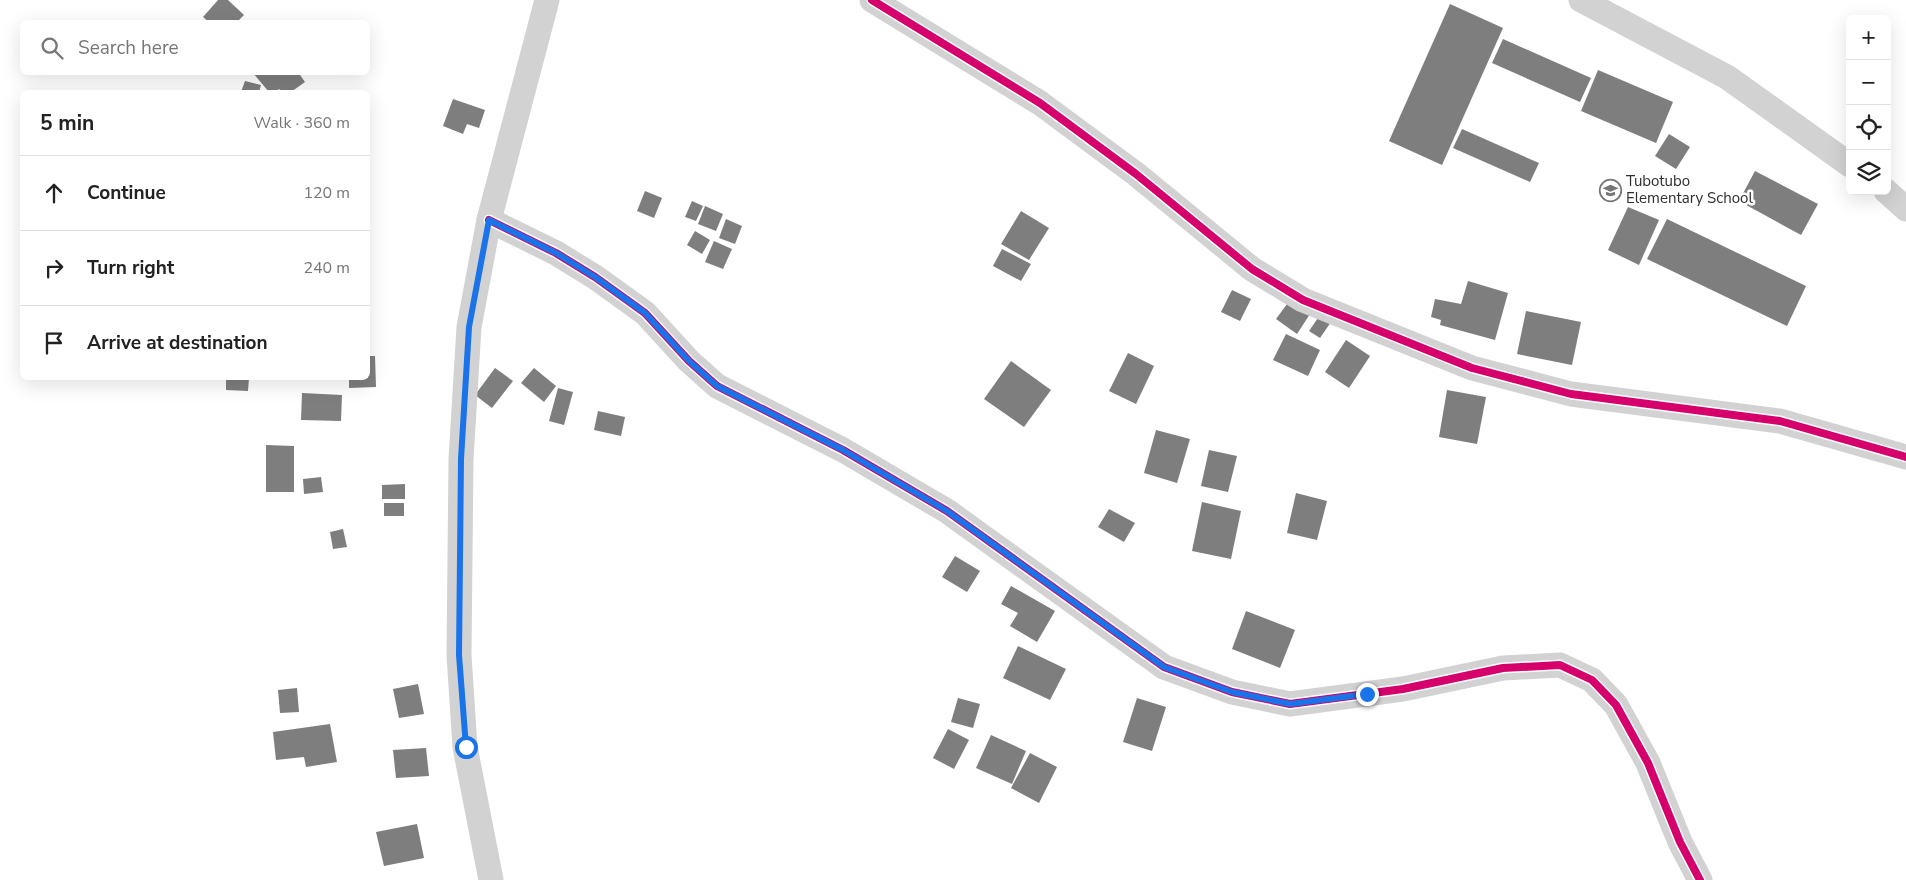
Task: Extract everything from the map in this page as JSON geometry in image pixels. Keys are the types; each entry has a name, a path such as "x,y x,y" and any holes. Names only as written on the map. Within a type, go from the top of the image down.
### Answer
{"street":[{"path":"491,880 466,747 459,655 461,459 469,327 489,220 547,0"},
{"path":"872,0 1040,103 1136,174 1252,269 1303,300 1472,368 1571,394 1742,414 1780,421 1906,457"},
{"path":"1581,0 1727,77 1846,162"},
{"path":"1890,195 1906,209"},
{"path":"489,220 556,253 595,277 638,308 689,361 717,386 843,450 947,511 1164,667 1232,692 1290,704 1403,689 1503,668 1560,665 1592,680 1616,705 1648,763 1680,842 1700,880"}],"building":[{"path":"218,0 228,0 244,15 239,20 207,20 203,17"},
{"path":"1450,4 1503,28 1442,165 1389,141"},
{"path":"1503,39 1591,78 1580,102 1492,63"},
{"path":"1598,70 1673,102 1656,143 1581,111"},
{"path":"255,75 300,75 305,82 294,90 267,90"},
{"path":"245,81 261,85 260,90 242,90"},
{"path":"453,99 485,110 479,128 467,124 463,134 443,126"},
{"path":"1462,129 1539,163 1530,182 1453,148"},
{"path":"1669,134 1690,147 1676,169 1655,156"},
{"path":"1755,171 1818,204 1801,235 1739,201"},
{"path":"645,191 662,198 654,218 637,211"},
{"path":"692,201 703,206 696,221 685,217"},
{"path":"705,206 723,214 716,231 698,224"},
{"path":"1628,207 1659,220 1639,265 1608,250"},
{"path":"1021,211 1049,228 1029,260 1001,244"},
{"path":"726,219 742,226 735,244 719,238"},
{"path":"1667,219 1806,286 1787,326 1647,259"},
{"path":"695,231 710,240 702,254 687,245"},
{"path":"714,241 732,249 723,269 705,262"},
{"path":"1002,249 1031,264 1021,281 993,266"},
{"path":"1468,281 1508,293 1495,340 1440,325 1441,320 1431,317 1435,299 1461,304"},
{"path":"1232,290 1251,299 1240,321 1221,312"},
{"path":"1290,300 1310,314 1297,334 1276,319"},
{"path":"1526,311 1581,322 1572,365 1517,354"},
{"path":"1320,315 1331,322 1320,338 1309,331"},
{"path":"1286,334 1320,350 1308,376 1273,360"},
{"path":"1346,340 1370,356 1349,388 1325,372"},
{"path":"1128,353 1154,366 1136,404 1109,391"},
{"path":"370,356 375,356 376,387 349,388 349,380 370,380"},
{"path":"1011,361 1051,390 1024,427 984,399"},
{"path":"495,368 513,381 492,408 475,395"},
{"path":"534,368 556,386 544,402 521,383"},
{"path":"226,380 249,380 248,391 226,390"},
{"path":"558,388 573,392 564,425 549,421"},
{"path":"1447,390 1486,397 1477,444 1439,437"},
{"path":"302,393 342,395 341,421 301,420"},
{"path":"598,411 625,417 621,436 594,430"},
{"path":"1156,430 1190,439 1177,483 1144,473"},
{"path":"266,445 294,446 294,492 266,492"},
{"path":"1209,450 1237,456 1228,492 1201,486"},
{"path":"321,477 323,492 304,494 303,479"},
{"path":"405,484 405,499 382,499 382,485"},
{"path":"1296,493 1327,501 1317,540 1287,533"},
{"path":"1202,502 1241,511 1231,559 1192,551"},
{"path":"384,503 404,503 404,516 384,516"},
{"path":"1109,509 1135,523 1124,542 1098,527"},
{"path":"343,529 347,547 333,549 330,532"},
{"path":"955,556 980,571 967,592 942,577"},
{"path":"1011,586 1055,611 1037,642 1010,626 1018,613 1001,604"},
{"path":"1246,611 1295,630 1280,668 1232,649"},
{"path":"1018,646 1066,669 1050,700 1003,678"},
{"path":"418,684 424,714 399,718 393,689"},
{"path":"297,688 299,712 280,713 278,690"},
{"path":"958,698 980,704 973,728 951,722"},
{"path":"1137,698 1166,707 1152,751 1123,742"},
{"path":"330,724 337,762 306,767 304,757 276,760 273,732"},
{"path":"948,729 969,740 954,769 933,758"},
{"path":"991,735 1026,751 1012,784 976,768"},
{"path":"426,748 429,776 396,778 393,750"},
{"path":"1030,753 1057,767 1039,803 1011,788"},
{"path":"417,824 424,858 384,866 376,832"}],"cycle path":[{"path":"872,0 1040,103 1136,174 1252,269 1303,300 1472,368 1571,394 1780,421 1906,457"},
{"path":"489,220 556,253 595,277 645,313 689,361 717,386 843,450 947,511 1164,667 1232,692 1290,704 1403,689 1503,668 1560,665 1592,680 1616,705 1648,763 1680,842 1700,880"}],"place":[{"name":"Tubotubo Elementary School","path":"1610,190"}],"route":[{"path":"466,747 459,655 461,459 469,327 489,220 556,253 595,277 645,313 689,361 717,386 749,404 843,450 947,511 1052,589 1164,667 1232,692 1290,704 1367,694"}]}
